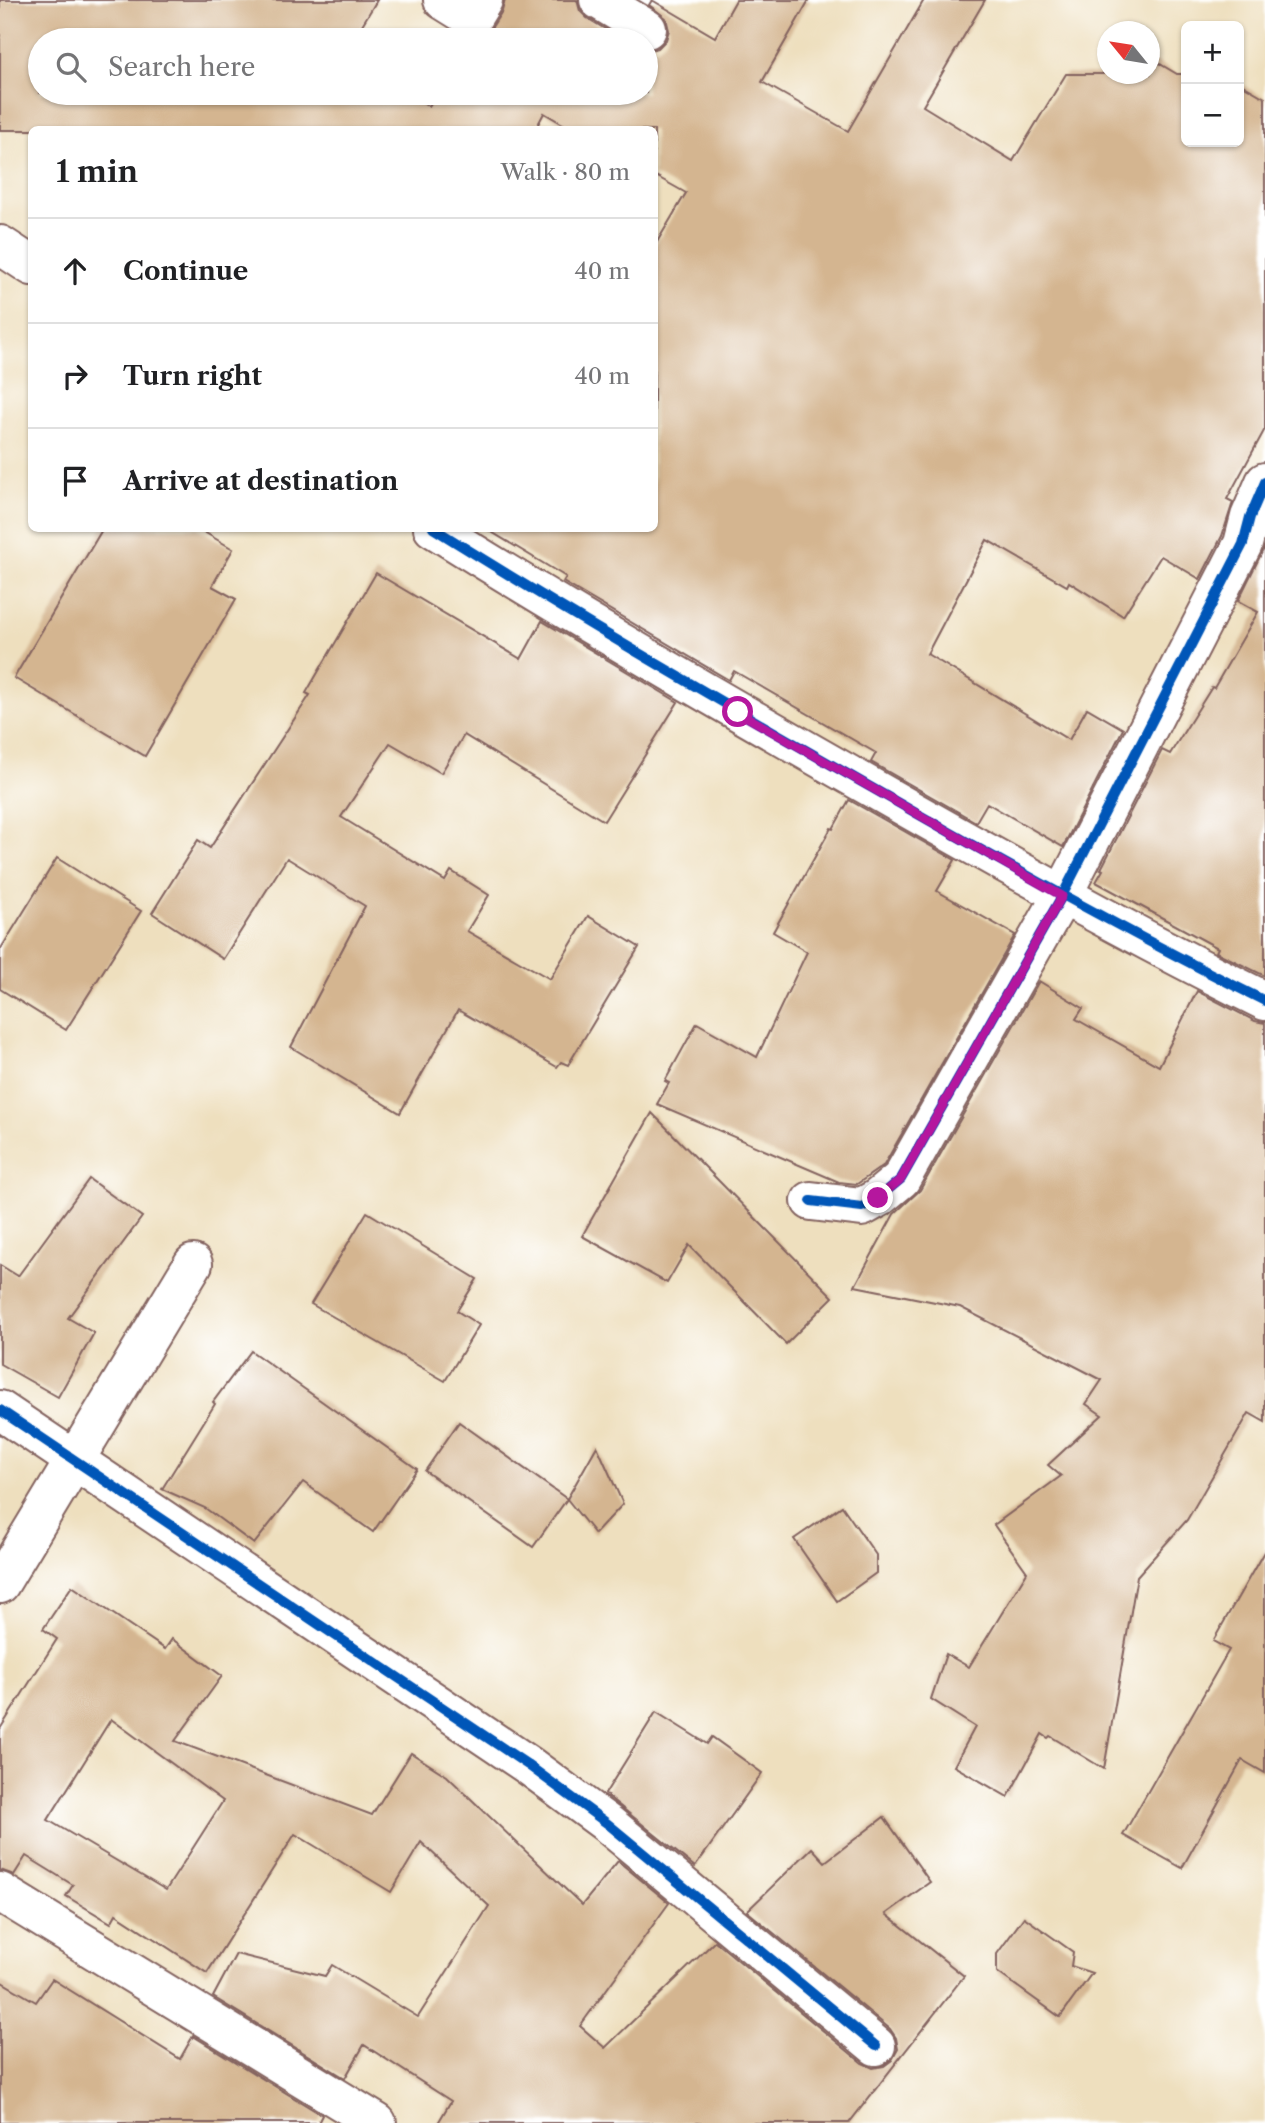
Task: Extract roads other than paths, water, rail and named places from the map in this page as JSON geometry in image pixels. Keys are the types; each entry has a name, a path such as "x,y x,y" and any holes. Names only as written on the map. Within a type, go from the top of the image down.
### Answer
{"street":[{"path":"443,0 472,18 483,0"},
{"path":"599,0 645,28"},
{"path":"0,245 28,263"},
{"path":"811,1200 862,1207 901,1179 1254,550 1250,517 1265,482"},
{"path":"439,532 565,611 1062,896 1265,1001"},
{"path":"0,1584 193,1264"},
{"path":"0,1410 528,1765 598,1816 876,2046"},
{"path":"0,1892 377,2123"}]}
